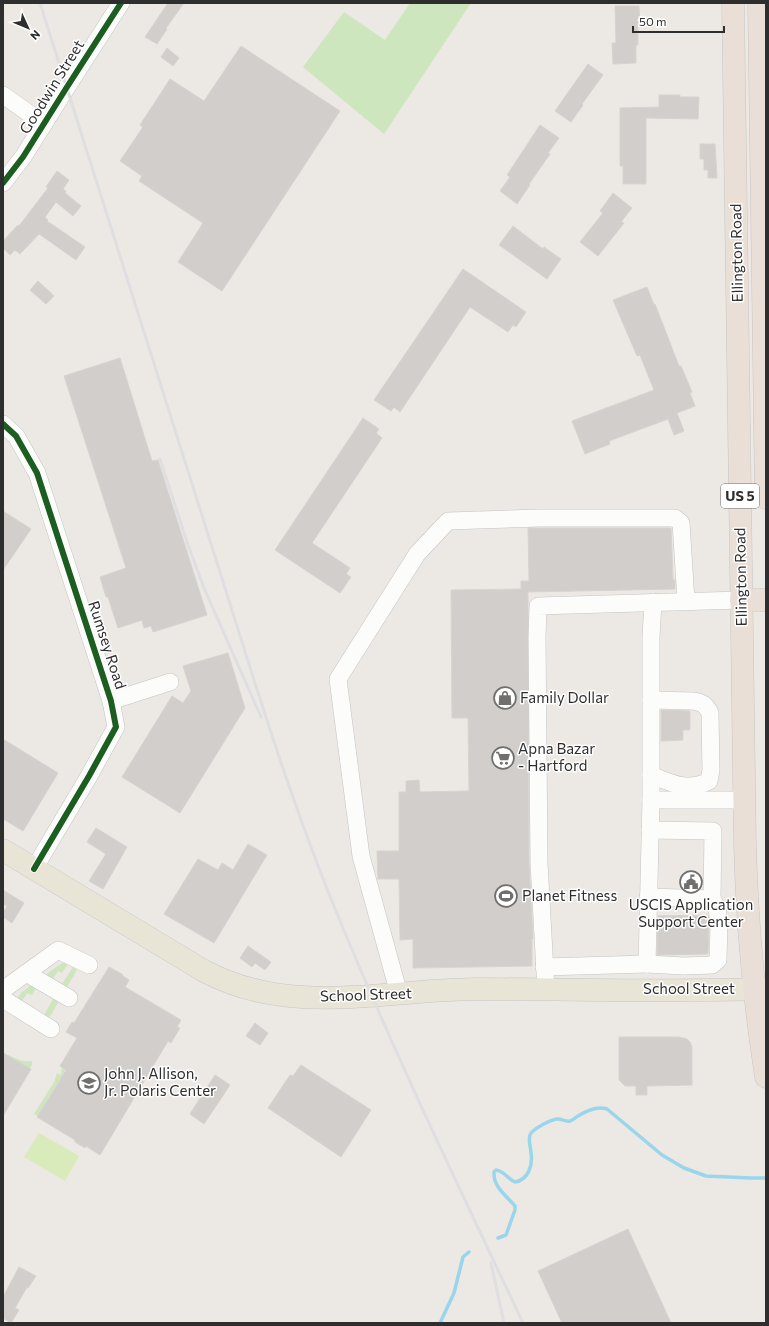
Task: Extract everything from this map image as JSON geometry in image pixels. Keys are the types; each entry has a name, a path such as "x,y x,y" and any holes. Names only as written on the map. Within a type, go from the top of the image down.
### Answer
{"highway":[{"name":"Ellington Road","path":"733,3 746,895 760,989 766,1077"},
{"name":"Ellington Road","path":"760,3 766,498"},
{"path":"741,600 766,600"}],"main road":[{"name":"School Street","path":"3,850 204,971 237,986 268,994 291,997 350,997 474,989 760,989"}],"street":[{"name":"Goodwin Street","path":"3,184 23,157 121,3"},
{"path":"3,95 44,124"},
{"path":"739,415 765,410"},
{"name":"Rumsey Road","path":"3,424 16,436 37,474 111,701 116,727 34,869"},
{"path":"398,994 361,856 338,679 417,554 448,521 540,518 675,518 681,523 686,601"},
{"path":"546,990 539,863 538,606 741,600"},
{"path":"647,964 651,800 651,637 653,602"},
{"path":"111,701 170,682"},
{"path":"651,700 693,701 700,702 706,706 710,713 711,770 709,781 701,785 691,787 672,783 651,775"},
{"path":"651,800 744,800"},
{"path":"544,967 647,964 684,966 712,965 716,963 718,960 719,924 717,908 712,899 713,831 650,830"},
{"path":"648,897 712,899"},
{"path":"3,990 58,950 89,965"},
{"path":"26,974 69,998"},
{"path":"3,999 51,1029"}],"green space":[{"path":"410,3 471,3 384,134 303,67 344,12 385,40"},
{"path":"64,962 68,964 62,973 58,971 53,979 47,975 49,972"},
{"path":"73,967 77,970 67,987 62,984"},
{"path":"31,985 36,988 32,995 27,993 22,1001 17,998 21,993"},
{"path":"53,999 59,1001 49,1018 44,1015"},
{"path":"3,1053 21,1060 32,1061 32,1065 29,1069 3,1056"},
{"path":"62,1067 66,1069 60,1078 61,1079 38,1116 34,1114 54,1082 57,1073 60,1075"},
{"path":"39,1133 79,1156 65,1181 24,1157"}],"building":[{"path":"168,3 184,3 166,28 167,29 157,44 145,37"},
{"path":"615,6 639,6 640,25 638,25 636,63 613,64 612,43 616,43"},
{"path":"241,46 340,111 222,291 178,262 203,223 139,181 142,176 120,161 143,127 140,125 170,79 204,101"},
{"path":"167,48 179,58 173,66 161,57"},
{"path":"588,64 603,75 571,122 555,111"},
{"path":"659,95 699,97 698,119 646,118 646,184 623,184 623,166 620,166 620,108 659,107"},
{"path":"540,125 559,138 548,153 550,154 517,204 500,191 510,177 507,175"},
{"path":"700,144 715,144 717,178 708,178 708,170 704,170 704,159 700,159"},
{"path":"57,171 69,180 63,189 66,191 65,193 81,206 73,216 56,202 45,217 48,220 47,221 85,247 76,260 39,234 20,254 15,250 10,255 3,248 3,241 18,225 19,226 48,188 46,187"},
{"path":"613,193 632,208 621,222 624,223 598,256 580,242 603,213 600,211"},
{"path":"513,226 543,249 544,247 561,259 547,279 499,245"},
{"path":"463,269 526,312 516,327 513,325 508,332 470,307 400,412 394,407 391,411 374,400"},
{"path":"38,281 54,296 46,304 30,290"},
{"path":"647,287 679,366 681,366 692,392 690,393 695,406 677,413 684,431 674,435 668,419 609,441 610,444 585,454 572,421 654,390 640,355 637,356 613,300"},
{"path":"120,358 152,461 158,460 207,615 153,632 151,626 144,628 142,620 118,628 108,597 106,597 100,577 126,568 64,376"},
{"path":"363,418 379,429 376,433 382,438 312,543 350,568 346,574 351,577 340,593 275,550"},
{"path":"3,511 31,529 3,570"},
{"path":"528,528 671,528 673,580 675,580 675,589 528,592 529,863 533,936 532,966 413,968 413,939 400,940 399,879 378,879 377,851 399,851 399,792 406,792 406,781 419,780 420,792 469,791 468,718 452,718 451,590 521,589 521,581 529,581"},
{"path":"228,653 245,708 180,813 122,777 172,696 183,703 191,691 183,666"},
{"path":"661,710 690,711 690,730 683,730 683,740 661,741"},
{"path":"3,739 58,773 23,831 3,819"},
{"path":"96,828 127,847 103,889 89,881 106,854 87,842"},
{"path":"248,844 267,855 214,943 164,914 198,859 218,870 222,863 233,870"},
{"path":"3,890 24,903 12,923 3,917 3,913 7,906 3,904"},
{"path":"708,915 708,954 657,955 658,916"},
{"path":"248,946 271,962 265,970 255,963 252,967 240,958"},
{"path":"109,967 122,974 129,980 125,987 181,1020 177,1027 180,1028 171,1043 168,1041 100,1155 86,1146 85,1148 75,1142 75,1140 37,1117 66,1070 60,1066 77,1038 66,1032 72,1022 74,1023"},
{"path":"255,1023 268,1033 260,1045 246,1036"},
{"path":"619,1037 679,1037 687,1039 692,1047 692,1085 647,1086 647,1095 636,1095 636,1086 625,1086 619,1080"},
{"path":"3,1053 31,1069 3,1116"},
{"path":"301,1065 371,1110 341,1157 268,1108 290,1075 293,1076"},
{"path":"215,1075 230,1085 204,1124 190,1114"},
{"path":"628,1229 671,1323 562,1323 538,1271"},
{"path":"19,1267 36,1276 28,1288 27,1287 15,1308 19,1310 11,1323 3,1318 3,1297"}],"waterway":[{"path":"498,1238 506,1235 515,1206 498,1186 494,1177 494,1172 496,1170 501,1172 515,1182 520,1181 529,1172 531,1163 529,1140 530,1135 538,1127 558,1119 570,1121 585,1112 596,1109 607,1109 662,1155 684,1168 706,1176 766,1178"},
{"path":"440,1323 454,1293 463,1257 469,1252"}],"railway":[{"path":"40,3 279,758 301,820 336,911 380,1015 523,1323"},
{"path":"160,459 188,545 204,588 261,717"},
{"path":"491,1263 504,1323"}],"cycle path":[{"path":"3,183 23,157 121,3"},
{"path":"3,424 16,436 37,473 111,701 116,727 34,869"}],"place":[{"name":"Family Dollar","path":"505,698"},
{"name":"Apna Bazar - Hartford","path":"503,758"},
{"name":"USCIS Application Support Center","path":"691,882"},
{"name":"Planet Fitness","path":"506,896"},
{"name":"John J. Allison, Jr. Polaris Center","path":"89,1083"}]}
